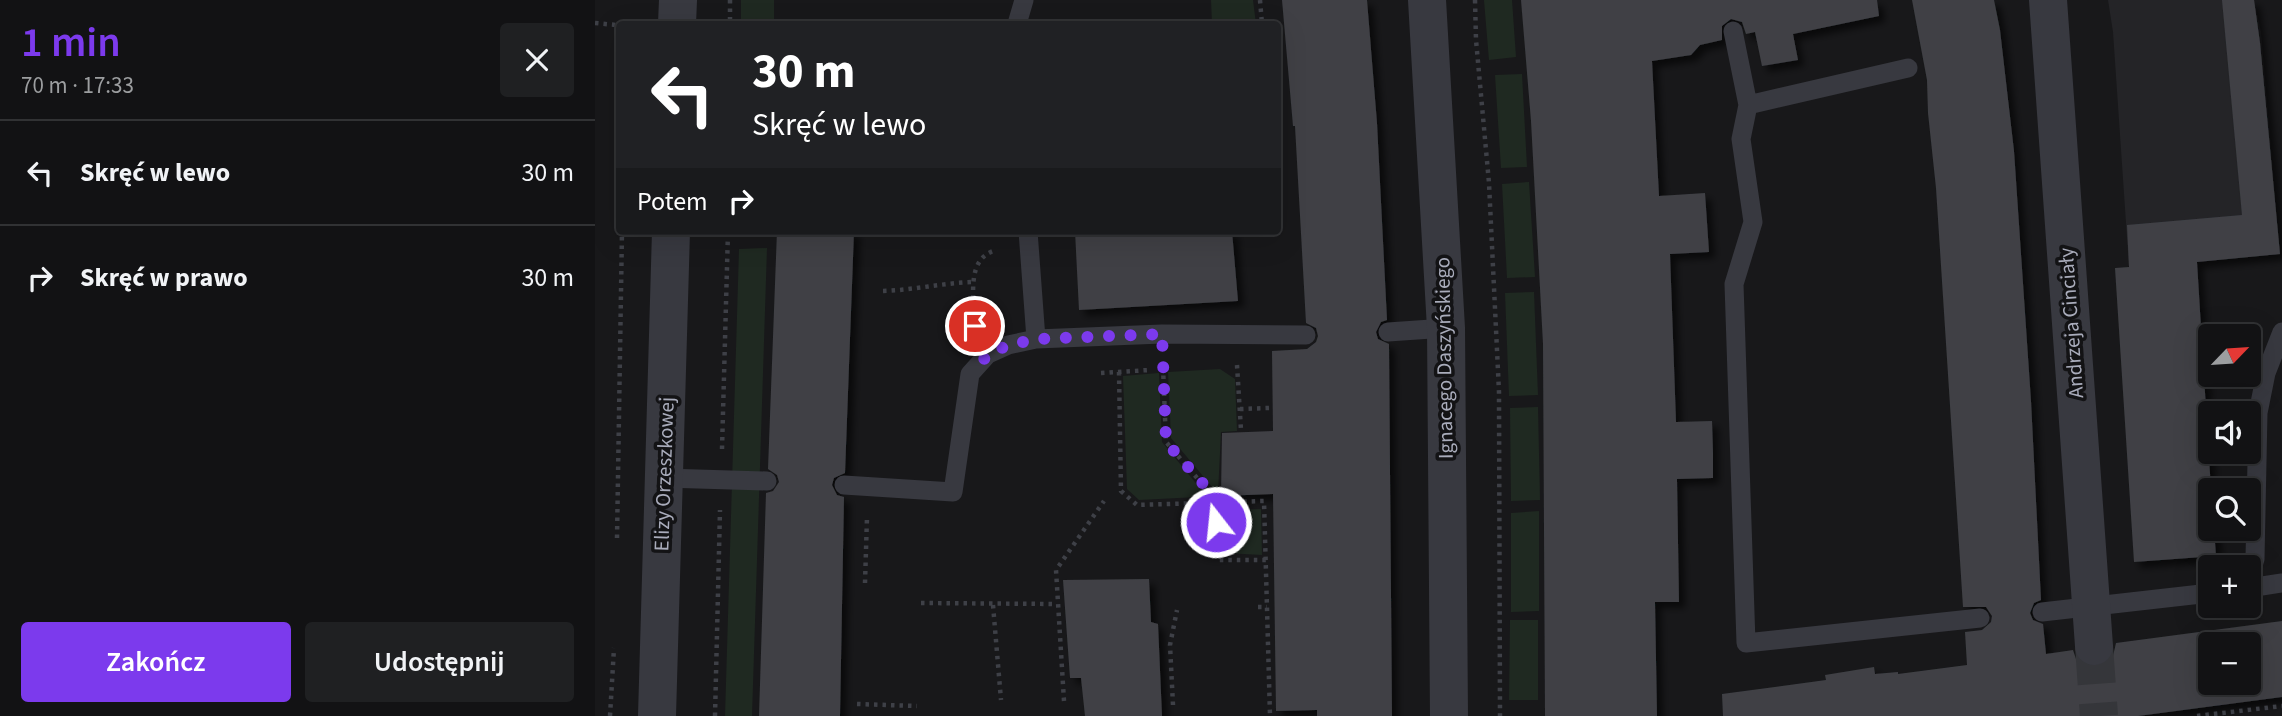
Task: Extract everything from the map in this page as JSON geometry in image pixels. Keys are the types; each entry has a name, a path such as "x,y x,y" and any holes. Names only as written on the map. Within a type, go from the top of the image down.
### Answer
{"street":[{"path":"677,21 678,0"},
{"name":"Ignacego Daszyńskiego","path":"1427,0 1446,328 1449,716"},
{"name":"Andrzeja Cinciały","path":"2049,0 2094,646"},
{"name":"Elizy Orzeszkowej","path":"657,716 671,235"}],"lane":[{"path":"1018,21 1024,0"},
{"path":"1733,31 1748,106 1741,139 1753,222 1734,284 1746,643 1980,618"},
{"path":"1748,106 1908,68"},
{"path":"1028,239 1036,339"},
{"path":"1388,332 1446,328"},
{"path":"2255,555 2258,413 2266,373 2282,332"},
{"path":"845,485 953,492 970,374 988,354 1009,345 1036,339 1162,334 1306,335"},
{"path":"664,478 767,481"},
{"path":"2261,586 2282,583"},
{"path":"2042,612 2198,595"}],"path":[{"path":"730,0 730,21"},
{"path":"1260,0 1262,21"},
{"path":"1475,0 1489,183 1499,392 1500,716"},
{"path":"595,23 616,24"},
{"path":"617,550 622,235"},
{"path":"981,363 976,348 974,282 978,262 985,254 1028,239"},
{"path":"883,291 915,290 949,283 974,282"},
{"path":"1162,334 1166,442 1205,486 1215,502 1217,560 1266,560"},
{"path":"1237,364 1241,430"},
{"path":"1119,372 1121,491 1137,505 1264,501 1270,716"},
{"path":"1240,409 1269,408"},
{"path":"1064,701 1056,570 1104,501"},
{"path":"865,583 867,512"},
{"path":"921,603 1057,604"},
{"path":"993,605 1001,701"},
{"path":"1258,607 1267,607"},
{"path":"1173,705 1170,645 1177,610"},
{"path":"611,716 614,639"},
{"path":"857,704 917,706"},
{"path":"2197,716 2282,706"}],"shaded area":[{"path":"741,0 774,0 774,21 741,21"},
{"path":"1211,0 1253,0 1256,21 1212,21"},
{"path":"1484,0 1512,0 1516,57 1489,60"},
{"path":"2108,0 2254,0 2261,32 2280,254 2129,267 2113,32"},
{"path":"1522,74 1527,167 1501,168 1495,75"},
{"path":"1529,182 1535,277 1507,278 1502,184"},
{"path":"767,248 752,716 725,716 739,249"},
{"path":"1534,292 1538,395 1509,396 1505,293"},
{"path":"1220,369 1235,379 1237,431 1221,432 1218,494 1171,438 1168,372"},
{"path":"1159,373 1162,442 1199,487 1201,493 1198,497 1139,500 1127,489 1123,376"},
{"path":"1538,407 1540,500 1511,501 1510,408"},
{"path":"1261,509 1262,555 1225,553 1222,548 1222,510"},
{"path":"1539,511 1539,611 1511,612 1511,513"},
{"path":"1510,620 1538,620 1538,700 1509,700"}],"building":[{"path":"1282,0 1367,0 1377,123 1387,320 1381,322 1376,332 1378,339 1389,344 1392,716 1317,716 1317,710 1276,711 1273,494 1221,496 1222,433 1273,431 1272,351 1307,349 1316,342 1318,336 1316,328 1306,323 1295,126"},
{"path":"1521,0 1877,0 1879,16 1793,34 1798,60 1762,66 1755,32 1746,34 1742,22 1731,19 1722,26 1722,40 1700,45 1691,55 1652,61 1659,196 1705,193 1709,252 1670,254 1676,422 1712,421 1713,453 1713,478 1677,479 1679,602 1655,602 1657,716 1545,716 1543,344 1531,121"},
{"path":"1912,0 1994,0 2014,151 2031,401 2041,600 2034,603 2030,613 2033,620 2043,624 2046,654 2073,650 2076,659 2084,665 2096,668 2107,664 2113,656 2116,643 2198,632 2198,695 2261,695 2261,632 2199,632 2282,621 2282,697 2138,716 1723,716 1722,694 1826,680 1825,675 1874,667 1875,674 1898,674 1967,665 1965,632 1982,630 1991,622 1992,616 1986,607 1963,607 1936,188 1927,80"},
{"path":"2222,0 2254,0 2280,254 2197,262 2201,324 2198,324 2198,387 2205,387 2206,401 2198,401 2198,464 2209,464 2210,478 2198,478 2198,541 2215,541 2216,555 2134,562 2115,268 2129,267 2127,225 2242,215"},
{"path":"777,235 854,235 845,473 834,478 832,485 837,495 844,497 840,716 759,716 766,493 773,491 779,482 777,475 768,469"},
{"path":"1075,235 1232,235 1238,301 1079,310"},
{"path":"1149,579 1151,622 1158,624 1162,716 1085,716 1081,678 1070,678 1063,580"}],"tunnel":[{"path":"2094,646 2099,716"}],"route":[{"path":"975,326 976,348 981,363 988,354 1009,345 1036,339 1162,334 1166,442 1205,486 1215,502 1216,522"}]}
